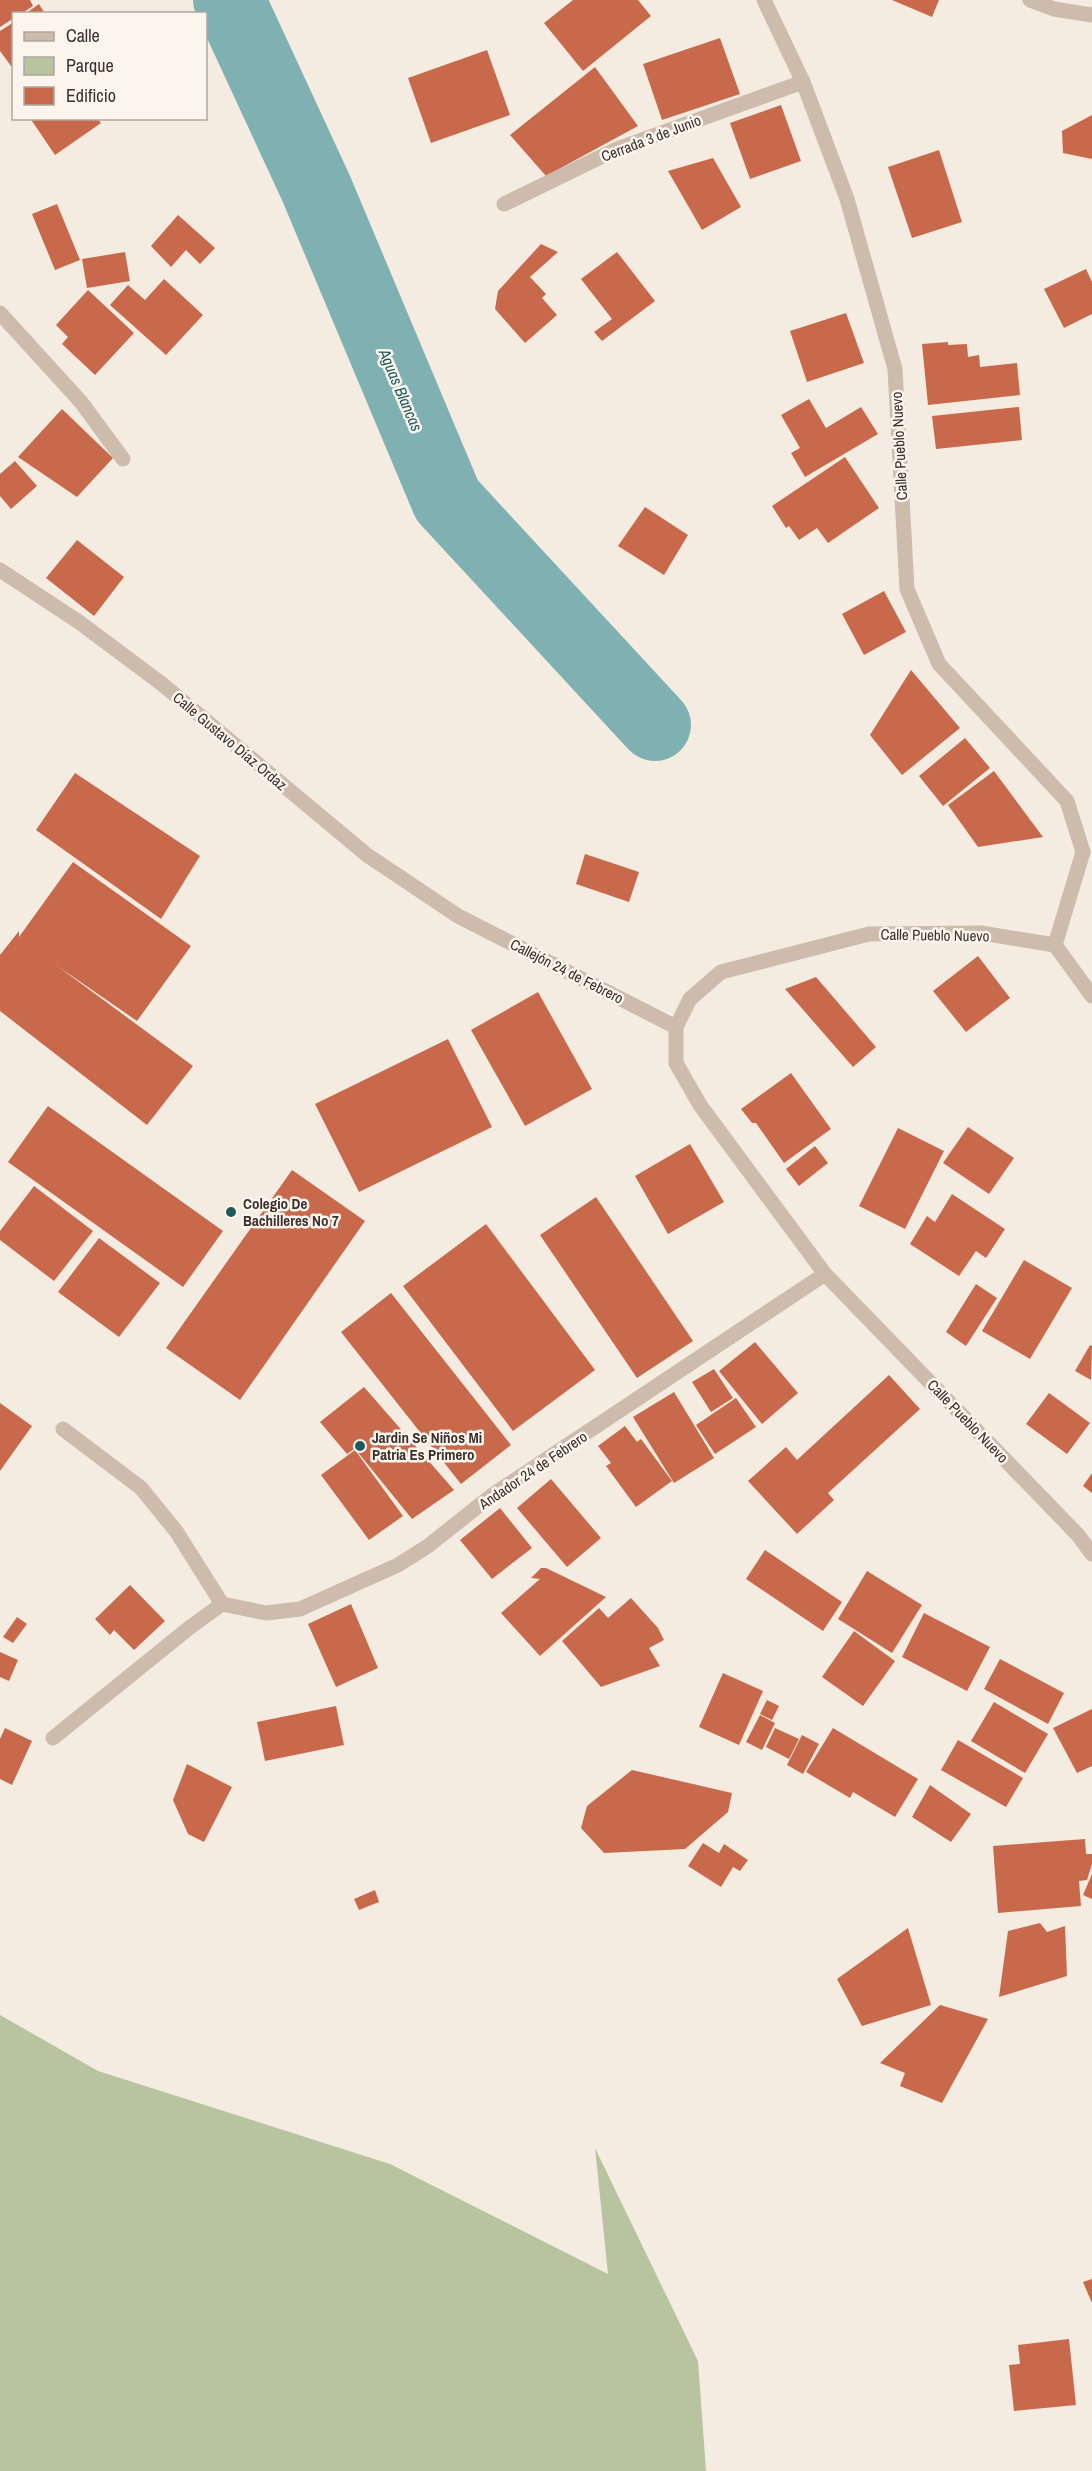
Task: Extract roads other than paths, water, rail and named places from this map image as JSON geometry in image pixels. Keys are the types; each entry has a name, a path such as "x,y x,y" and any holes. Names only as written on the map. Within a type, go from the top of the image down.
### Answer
{"street":[{"name":"Calle Pueblo Nuevo","path":"764,0 803,82 847,199 895,369 907,590 939,664 1067,801 1083,852 1056,939 981,933 868,934 721,972 690,999 676,1027 676,1063 700,1105 825,1274 1078,1535 1092,1554"},
{"path":"1030,0 1053,9 1092,15"},
{"name":"Cerrada 3 de Junio","path":"504,204 617,148 803,82"},
{"path":"0,314 81,402 123,459"},
{"name":"Calle Gustavo Díaz Ordaz","path":"0,570 79,621 153,677 367,855 458,916"},
{"name":"Callejón 24 de Febrero","path":"458,916 676,1027"},
{"path":"1056,939 1092,996"},
{"name":"Andador 24 de Febrero","path":"222,1604 266,1613 300,1609 398,1565 428,1545 491,1496 825,1274"},
{"path":"52,1738 222,1604 176,1531 141,1488 63,1429"}],"waterway":[{"name":"Aguas Blancas","path":"229,0 316,188 447,500 655,725"}],"place":[{"name":"Colegio De Bachilleres No 7","path":"231,1212"},
{"name":"Jardin Se Niños Mi Patria Es Primero","path":"360,1446"}]}
